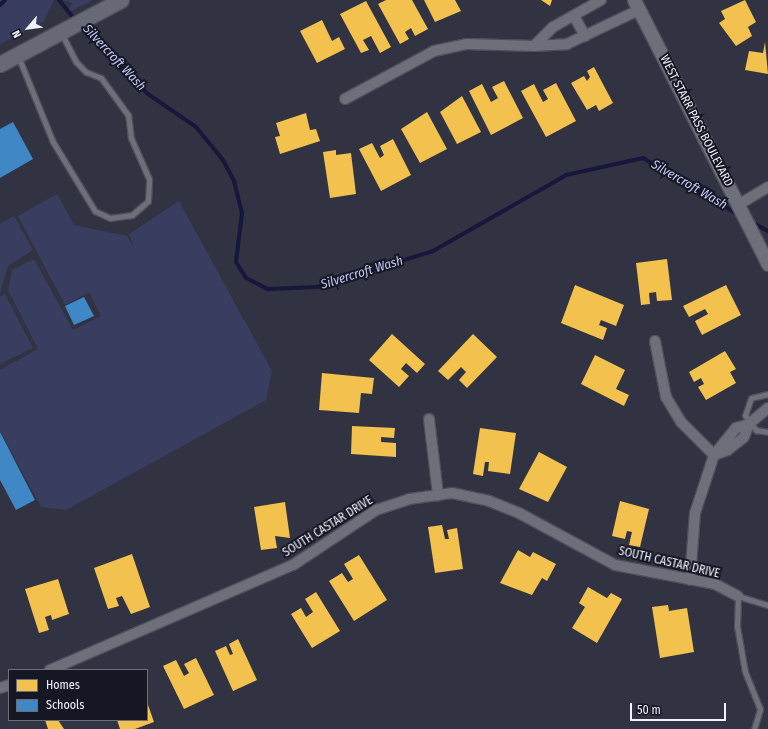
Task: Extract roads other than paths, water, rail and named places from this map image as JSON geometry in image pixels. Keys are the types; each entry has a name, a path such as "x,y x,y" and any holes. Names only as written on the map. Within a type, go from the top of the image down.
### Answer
{"main road":[{"path":"1,65 121,0"}],"street":[{"path":"534,46 553,27 601,0"},
{"path":"345,99 434,51 467,44 534,46 567,44 586,36 637,5"},
{"name":"WEST STARR PASS BOULEVARD","path":"637,5 768,264"},
{"path":"574,16 586,36"},
{"path":"738,205 768,187"},
{"path":"655,341 666,397 681,422 714,455"},
{"path":"690,580 695,514 714,455 736,428 748,424 768,408"},
{"path":"429,419 438,495"},
{"name":"SOUTH CASTAR DRIVE","path":"52,669 293,565 376,510 409,499 452,493 489,501 615,565 715,584 738,596"}],"lane":[{"path":"17,55 54,142 95,212 110,218 132,215 148,201 149,179 131,138 128,115 102,78 86,72 76,62 60,32"},
{"path":"768,394 756,395 747,403 745,415 748,424 756,430 768,432"},
{"path":"754,729 760,709 745,672 737,626 738,596 768,605"}],"waterway":[{"path":"0,5 5,0"},
{"name":"Silvercroft Wash","path":"59,0 75,20"},
{"name":"Silvercroft Wash","path":"80,25 148,94 196,127 223,160 234,181 242,213 236,262 246,278 268,289 317,287 433,251 566,175 643,158 739,215"},
{"name":"Silvercroft Wash","path":"750,221 768,231"}]}
